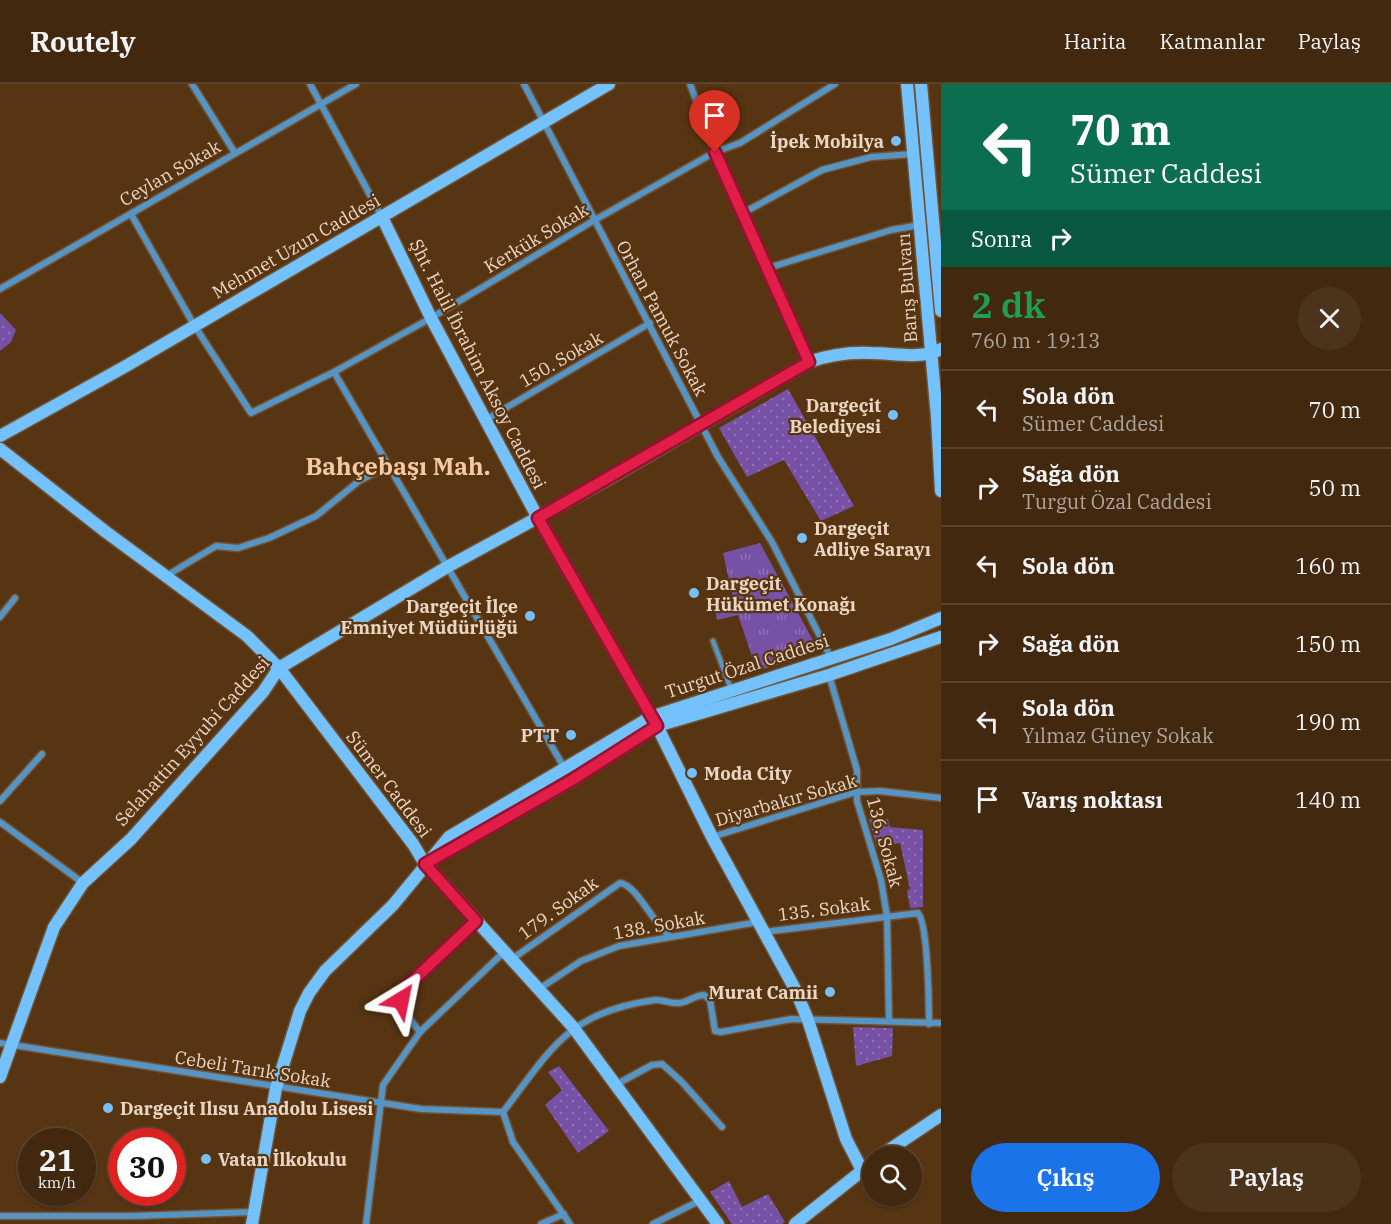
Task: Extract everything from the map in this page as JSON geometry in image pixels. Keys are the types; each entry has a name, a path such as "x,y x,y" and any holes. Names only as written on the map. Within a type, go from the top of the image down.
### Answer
{"street":[{"path":"192,84 235,153"},
{"path":"310,84 382,217"},
{"name":"Ceylan Sokak","path":"0,289 356,84"},
{"name":"Orhan Pamuk Sokak","path":"524,84 718,458 772,542 831,658"},
{"name":"Mehmet Uzun Caddesi","path":"0,436 609,84"},
{"path":"690,84 715,152 809,362"},
{"name":"Kerkük Sokak","path":"194,325 251,413 334,372 431,318 593,220 715,152 740,143 835,84"},
{"name":"Barış Bulvarı","path":"907,84 935,352 941,490"},
{"name":"Barış Bulvarı","path":"921,84 938,224 941,311"},
{"path":"743,213 822,170 871,157 914,154"},
{"path":"131,214 194,325"},
{"name":"Şht. Halil İbrahim Aksoy Caddesi","path":"382,217 431,318 538,518 654,722 711,837 762,927 808,1020 846,1139 862,1170"},
{"path":"768,268 891,230 921,225"},
{"name":"150. Sokak","path":"487,419 650,323"},
{"name":"Selahattin Eyyubi Caddesi","path":"0,1077 6,1045 54,927 83,882 131,839 263,692 279,668 447,567 538,518 809,362 831,355 935,352"},
{"path":"334,372 572,780"},
{"name":"Sümer Caddesi","path":"0,449 247,636 279,668 413,844 425,864 573,1027 718,1224"},
{"path":"166,576 216,546 238,548 269,538 316,516 359,481 389,465"},
{"path":"0,617 15,597"},
{"name":"Turgut Özal Caddesi","path":"253,1218 276,1088 300,1011 309,993 325,971 393,905 449,837 565,769 654,722 731,690 891,639 941,618"},
{"name":"Turgut Özal Caddesi","path":"425,864 572,780 654,722 737,703 941,637"},
{"name":"136. Sokak","path":"829,675 857,770 856,792 881,880 887,916 890,1021"},
{"path":"0,801 42,754"},
{"name":"Diyarbakır Sokak","path":"711,837 856,792 880,791 941,798"},
{"path":"0,822 83,882"},
{"name":"179. Sokak","path":"508,956 620,883 630,886 659,928 670,936"},
{"name":"135. Sokak","path":"762,927 918,913 922,917 930,1001 929,1024"},
{"path":"420,1032 408,1017 401,1000 402,991 476,921"},
{"name":"138. Sokak","path":"538,989 601,951 670,936 762,927"},
{"path":"366,1224 383,1085 420,1032 508,956"},
{"path":"570,1224 513,1142 503,1112 556,1043 573,1027 604,1012 632,1005 659,1000 678,1003 704,995 710,1000 715,1031 720,1032 791,1019 941,1023"},
{"name":"Cebeli Tarık Sokak","path":"6,1045 421,1109 503,1112"},
{"path":"617,1084 652,1065 662,1064 693,1093 722,1127"},
{"path":"895,1146 941,1115"},
{"path":"795,1224 862,1170"},
{"path":"653,1224 699,1201"},
{"path":"541,1224 564,1214"},
{"path":"0,1216 37,1220 253,1218"}],"lane":[{"path":"713,641 737,703"}],"green space":[{"path":"0,313 16,330 11,342 0,351"},
{"path":"788,389 854,506 821,521 784,460 747,477 719,428"},
{"path":"760,543 815,644 805,656 757,671 738,615 717,620 715,609 734,602 723,553"},
{"path":"869,819 888,819 890,827 923,830 923,907 910,908 907,891 910,889 900,843 877,847"},
{"path":"853,1027 893,1028 892,1056 856,1066"},
{"path":"559,1066 609,1131 578,1153 545,1105 562,1090 548,1072"},
{"path":"729,1181 742,1207 768,1194 785,1222 782,1224 732,1224 710,1192"}],"place":[{"name":"İpek Mobilya","path":"896,141"},
{"name":"Dargeçit Belediyesi","path":"893,415"},
{"name":"Dargeçit Adliye Sarayı","path":"802,538"},
{"name":"Dargeçit Hükümet Konağı","path":"694,593"},
{"name":"Dargeçit İlçe Emniyet Müdürlüğü","path":"530,616"},
{"name":"PTT","path":"571,735"},
{"name":"Moda City","path":"692,773"},
{"name":"Murat Camii","path":"830,992"},
{"name":"Dargeçit Ilısu Anadolu Lisesi","path":"108,1108"},
{"name":"Vatan İlkokulu","path":"206,1159"}],"district":[{"name":"Bahçebaşı Mah.","path":"398,466"}],"route":[{"path":"401,1000 402,991 476,921 425,864 572,780 657,726 538,518 809,362 715,152"}]}
